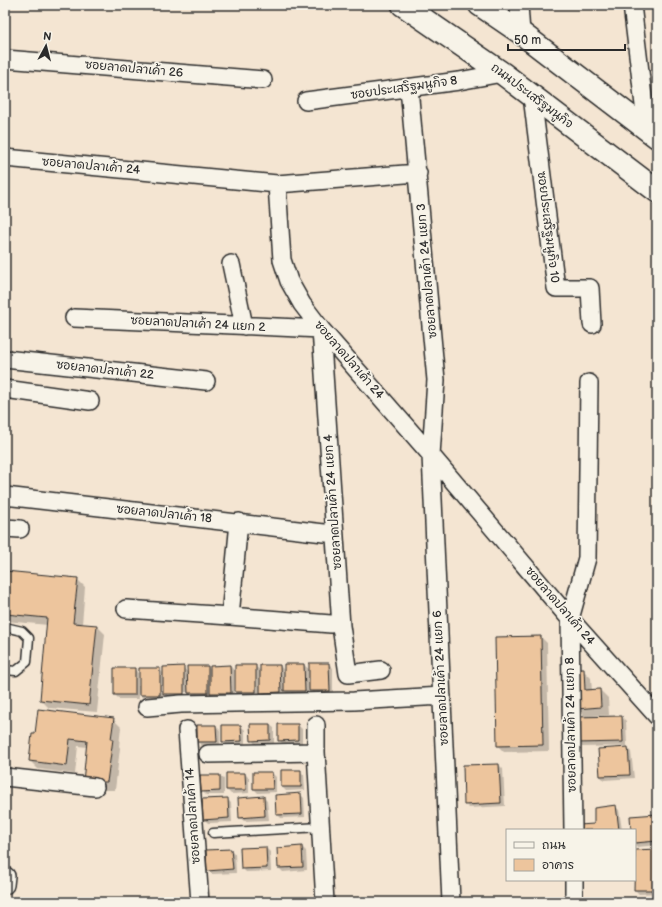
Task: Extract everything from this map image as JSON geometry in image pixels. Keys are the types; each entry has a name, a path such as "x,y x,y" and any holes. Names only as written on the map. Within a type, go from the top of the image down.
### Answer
{"main road":[{"name":"ถนนประเสริฐมนูกิจ","path":"403,5 502,73 657,191"},
{"path":"480,5 520,33 652,134"}],"street":[{"path":"519,5 520,33"},
{"path":"632,5 652,134"},
{"name":"ซอยลาดปลาเค้า 26","path":"5,58 263,80"},
{"name":"ซอยประเสริฐมนูกิจ 8","path":"306,101 409,88 502,73"},
{"name":"ซอยลาดปลาเค้า 24 แยก 3","path":"409,88 418,172 436,380 431,455"},
{"name":"ซอยประเสริฐมนูกิจ 10","path":"532,96 556,288 590,288 592,324"},
{"name":"ซอยลาดปลาเค้า 24","path":"5,158 276,184 282,260 289,281 321,330 431,455 570,619 657,716"},
{"path":"276,184 418,172"},
{"path":"231,264 244,326"},
{"name":"ซอยลาดปลาเค้า 24 แยก 2","path":"74,318 321,330"},
{"name":"ซอยลาดปลาเค้า 24 แยก 4","path":"321,330 341,626 348,674 381,670"},
{"name":"ซอยลาดปลาเค้า 22","path":"5,359 206,381"},
{"path":"570,619 587,558 589,383"},
{"path":"5,389 90,401"},
{"name":"ซอยลาดปลาเค้า 24 แยก 6","path":"431,455 451,902"},
{"name":"ซอยลาดปลาเค้า 18","path":"5,496 324,533"},
{"path":"230,616 239,522"},
{"path":"126,609 331,624"},
{"name":"ซอยลาดปลาเค้า 24 แยก 8","path":"570,619 573,829"},
{"path":"147,707 181,704 354,701 442,696"},
{"path":"316,725 316,752 325,902"},
{"name":"ซอยลาดปลาเค้า 14","path":"187,730 200,902"},
{"path":"208,754 316,752"},
{"path":"5,777 95,787"},
{"path":"574,881 574,902"}],"lane":[{"path":"5,627 22,631 29,638 27,662 16,671 5,670"},
{"path":"213,833 320,827"}],"building":[{"path":"5,571 78,578 73,623 97,625 89,705 40,700 47,618 5,614"},
{"path":"541,636 543,745 497,746 495,637"},
{"path":"309,663 329,663 330,691 309,691"},
{"path":"284,664 304,664 305,691 284,691"},
{"path":"230,665 231,693 210,693 210,666"},
{"path":"235,665 256,665 256,692 235,692"},
{"path":"260,665 280,665 281,692 260,693"},
{"path":"184,666 184,694 163,694 163,667"},
{"path":"187,666 208,666 208,693 188,693"},
{"path":"114,668 135,668 135,695 114,695"},
{"path":"139,668 160,668 160,695 139,695"},
{"path":"573,669 584,669 585,690 600,689 601,707 576,709"},
{"path":"38,709 114,718 111,739 113,739 107,782 83,782 87,741 70,739 67,766 29,761 32,734 35,734"},
{"path":"622,716 623,742 577,743 576,717"},
{"path":"250,724 270,724 270,740 251,741"},
{"path":"278,724 298,724 298,740 278,741"},
{"path":"197,725 216,725 217,742 197,742"},
{"path":"222,725 241,725 242,741 222,742"},
{"path":"628,747 630,775 600,776 598,749"},
{"path":"499,764 501,803 464,805 463,765"},
{"path":"281,770 301,770 301,787 281,787"},
{"path":"253,772 272,772 273,789 253,789"},
{"path":"226,773 245,773 246,790 226,790"},
{"path":"200,775 220,775 220,791 201,792"},
{"path":"301,793 302,814 276,815 275,795"},
{"path":"264,796 265,816 239,818 238,798"},
{"path":"228,798 229,818 203,820 202,799"},
{"path":"616,805 619,829 579,829 579,825 594,824 594,808"},
{"path":"657,814 657,841 636,843 636,829 631,829 630,816"},
{"path":"302,846 303,867 278,868 277,848"},
{"path":"266,847 267,868 241,869 240,848"},
{"path":"231,849 233,869 207,871 206,850"},
{"path":"657,849 657,890 634,890 634,881 636,881 636,850"}]}
